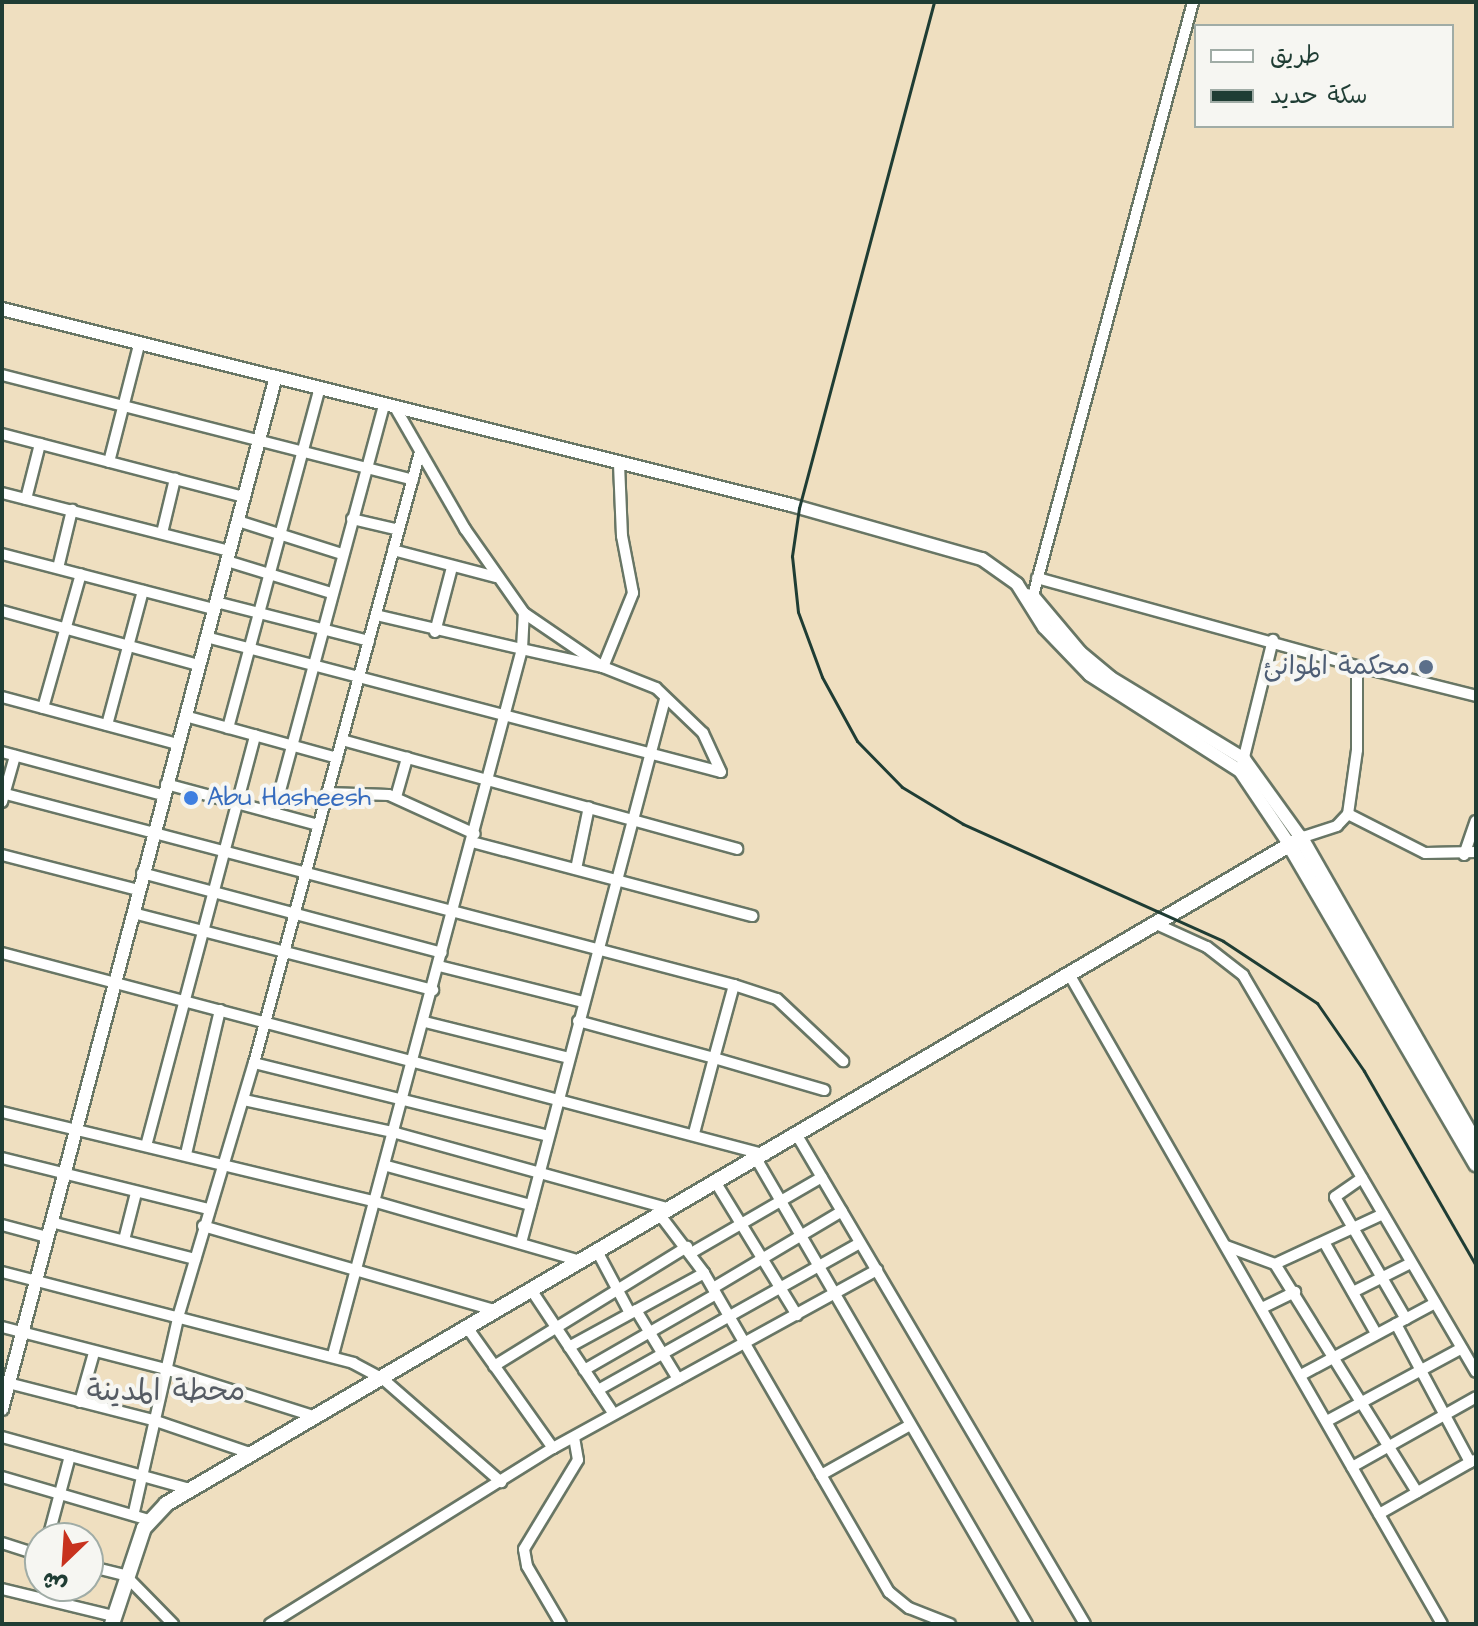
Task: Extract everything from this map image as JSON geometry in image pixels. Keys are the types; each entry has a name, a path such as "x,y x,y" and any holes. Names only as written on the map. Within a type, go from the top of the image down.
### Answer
{"main road":[{"path":"113,1620 125,1575 149,1520 190,1489 469,1330 597,1251 798,1137 1152,922 1295,841 1476,1143"},
{"path":"1465,1124 1476,1164"}],"street":[{"path":"1029,595 1037,578 1193,2"},
{"path":"2,309 275,380 874,526 982,559 1029,595 1044,627 1090,675 1242,765 1295,841 1337,826 1348,814 1357,750 1357,666"},
{"path":"109,462 139,345"},
{"path":"2,375 413,480"},
{"path":"2,1409 8,1383 7,1368 22,1332 275,380"},
{"path":"228,728 319,390"},
{"path":"390,407 496,577 524,613 603,667"},
{"path":"274,813 366,467 390,407"},
{"path":"2,434 244,497"},
{"path":"26,499 40,444"},
{"path":"134,1512 140,1472 179,1314 208,1209 244,1100 420,452"},
{"path":"603,667 633,593 622,536 619,464"},
{"path":"162,533 175,479"},
{"path":"2,493 162,533 270,574 331,593"},
{"path":"58,568 72,510"},
{"path":"352,519 399,530"},
{"path":"238,521 342,554"},
{"path":"393,550 496,577"},
{"path":"2,554 143,591 260,612 369,641"},
{"path":"435,632 452,567"},
{"path":"43,708 81,574"},
{"path":"1037,578 1476,696"},
{"path":"107,725 143,591"},
{"path":"2,611 198,665"},
{"path":"333,1355 396,1133 489,781 522,649 524,613"},
{"path":"206,637 503,718 648,755 722,770 703,733 656,688 603,667 435,632 376,615"},
{"path":"1242,765 1273,640"},
{"path":"2,697 177,744"},
{"path":"521,1243 665,699"},
{"path":"185,716 337,758"},
{"path":"146,1146 255,735"},
{"path":"342,740 737,849"},
{"path":"2,752 164,790 237,803 318,825"},
{"path":"15,756 3,796 224,849 734,985 777,999 843,1061"},
{"path":"396,797 407,758"},
{"path":"327,793 396,797 474,838 752,916"},
{"path":"576,869 589,807"},
{"path":"1348,814 1425,853 1470,854 1476,821"},
{"path":"2,855 138,890"},
{"path":"142,873 442,953"},
{"path":"133,913 433,990"},
{"path":"1152,922 1207,947 1243,975 1476,1372"},
{"path":"2,953 558,1096 694,1133 762,1158 780,1201 1027,1624"},
{"path":"439,966 583,1002"},
{"path":"1069,974 1442,1624"},
{"path":"694,1133 734,985"},
{"path":"186,1154 220,1010"},
{"path":"578,1021 824,1090"},
{"path":"425,1022 569,1058"},
{"path":"254,1063 548,1136"},
{"path":"244,1100 396,1133 539,1170 665,1212 704,1273 893,1597 950,1624"},
{"path":"2,1112 225,1163 376,1202 580,1261"},
{"path":"798,1137 1085,1624"},
{"path":"2,1158 208,1209"},
{"path":"387,1166 531,1205"},
{"path":"494,1366 618,1288 822,1177"},
{"path":"1362,1178 1335,1197 1382,1277 1421,1370 1473,1461 1379,1514"},
{"path":"716,1183 797,1315"},
{"path":"124,1240 136,1193"},
{"path":"584,1370 842,1211"},
{"path":"1275,1264 1383,1214"},
{"path":"51,1222 195,1259"},
{"path":"2,1225 47,1237"},
{"path":"203,1226 499,1312"},
{"path":"1324,1242 1376,1333"},
{"path":"598,1390 860,1243"},
{"path":"1226,1246 1275,1264 1391,1445 1417,1492"},
{"path":"597,1251 678,1379"},
{"path":"1353,1292 1411,1263"},
{"path":"270,1624 613,1413 877,1270"},
{"path":"2,1272 333,1355 383,1379 501,1482"},
{"path":"569,1347 704,1273"},
{"path":"532,1291 613,1413"},
{"path":"1262,1308 1295,1292"},
{"path":"1301,1375 1333,1355 1435,1303"},
{"path":"2,1327 165,1369 316,1417"},
{"path":"469,1330 553,1448"},
{"path":"1327,1421 1462,1348"},
{"path":"80,1402 94,1353"},
{"path":"8,1383 153,1420 253,1454"},
{"path":"1352,1467 1476,1397"},
{"path":"821,1475 910,1425"},
{"path":"2,1437 140,1472 190,1489"},
{"path":"561,1624 527,1566 524,1549 578,1460 574,1438"},
{"path":"52,1522 70,1456"},
{"path":"2,1477 134,1512 149,1520"},
{"path":"2,1543 24,1550"},
{"path":"104,1570 125,1575 173,1624"},
{"path":"2,1589 113,1620"}],"railway":[{"path":"934,2 799,508 792,556 798,612 822,677 857,741 902,787 963,824 1223,941 1317,1003 1364,1071 1476,1266"}],"place":[{"name":"محكمة الموانئ","path":"1426,667"},
{"name":"Abu Hasheesh","path":"191,798"}],"district":[{"name":"محطة المدينة","path":"166,1391"}]}
